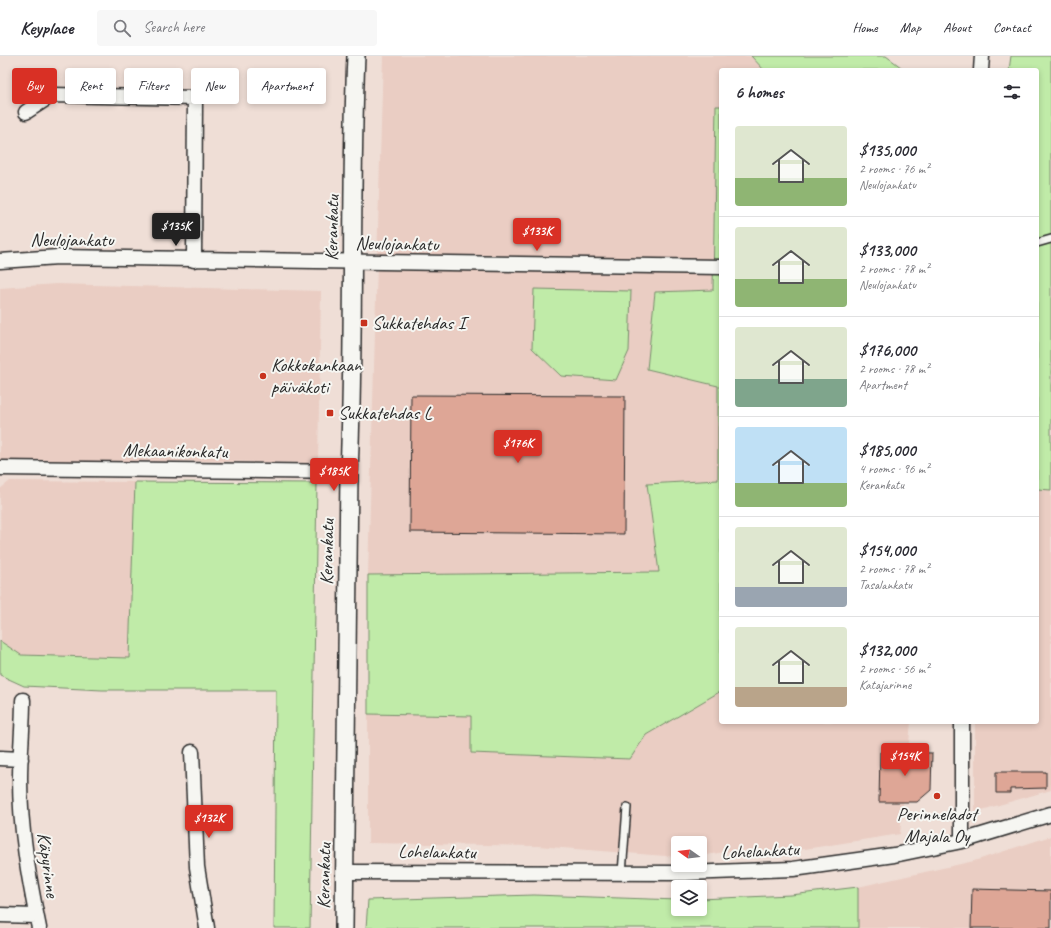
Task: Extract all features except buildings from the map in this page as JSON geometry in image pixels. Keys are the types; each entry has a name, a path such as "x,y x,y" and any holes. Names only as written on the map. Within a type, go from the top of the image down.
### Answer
{"street":[{"name":"Kerankatu","path":"344,928 349,472 352,407 352,262 356,56"},
{"path":"980,68 982,56"},
{"path":"26,112 52,95 196,98 194,260"},
{"name":"Neulojankatu","path":"0,261 58,257 719,267"},
{"name":"Mekaanikonkatu","path":"0,468 349,472"},
{"name":"Käpyrinne","path":"23,700 22,759 20,779 23,835 29,882 37,922"},
{"path":"962,724 962,840"},
{"path":"192,752 197,867 207,928"},
{"path":"0,758 22,759"},
{"name":"Lohelankatu","path":"345,872 686,873 793,869 894,855 962,840 1051,814"},
{"path":"0,915 37,922"}],"lane":[{"path":"1039,242 1051,239"},
{"path":"622,873 627,808"}],"shaded area":[{"path":"383,56 751,56 762,68 719,68 719,106 716,106 713,290 655,292 647,369 718,386 718,481 647,484 659,572 368,575"},
{"path":"56,284 321,291 318,463 205,461 0,462 0,288"},
{"path":"10,481 135,482 129,658 21,655 1,643 0,489"},
{"path":"1039,489 1051,490 1051,790 975,812 975,724 1039,724"},
{"path":"719,692 719,724 911,724 900,834 786,852 737,850 707,855 707,836 671,836 671,856 537,846 368,843 368,714 471,716 471,753 629,759 646,735"},
{"path":"1051,836 1051,928 858,928 858,887 974,861"}],"green space":[{"path":"751,56 886,56 902,68 762,68"},
{"path":"1011,56 1051,56 1051,490 1039,489 1039,68 1009,68"},
{"path":"716,106 719,106 719,692 646,735 630,759 471,753 471,716 368,714 368,575 659,572 647,484 718,480 718,386 647,369 655,292 713,290"},
{"path":"534,289 631,291 629,351 616,380 561,376 532,348"},
{"path":"135,482 317,483 310,928 274,928 276,690 102,690 24,686 0,675 0,641 21,655 129,658"},
{"path":"858,887 858,928 366,928 368,900 534,895 671,900 671,916 707,916 707,899 791,895"}],"place":[{"name":"Sukkatehdas I","path":"364,323"},
{"name":"Kokkokankaan päiväkoti","path":"263,376"},
{"name":"Sukkatehdas L","path":"330,413"},
{"name":"Perinneladot Majala Oy","path":"937,796"}]}
